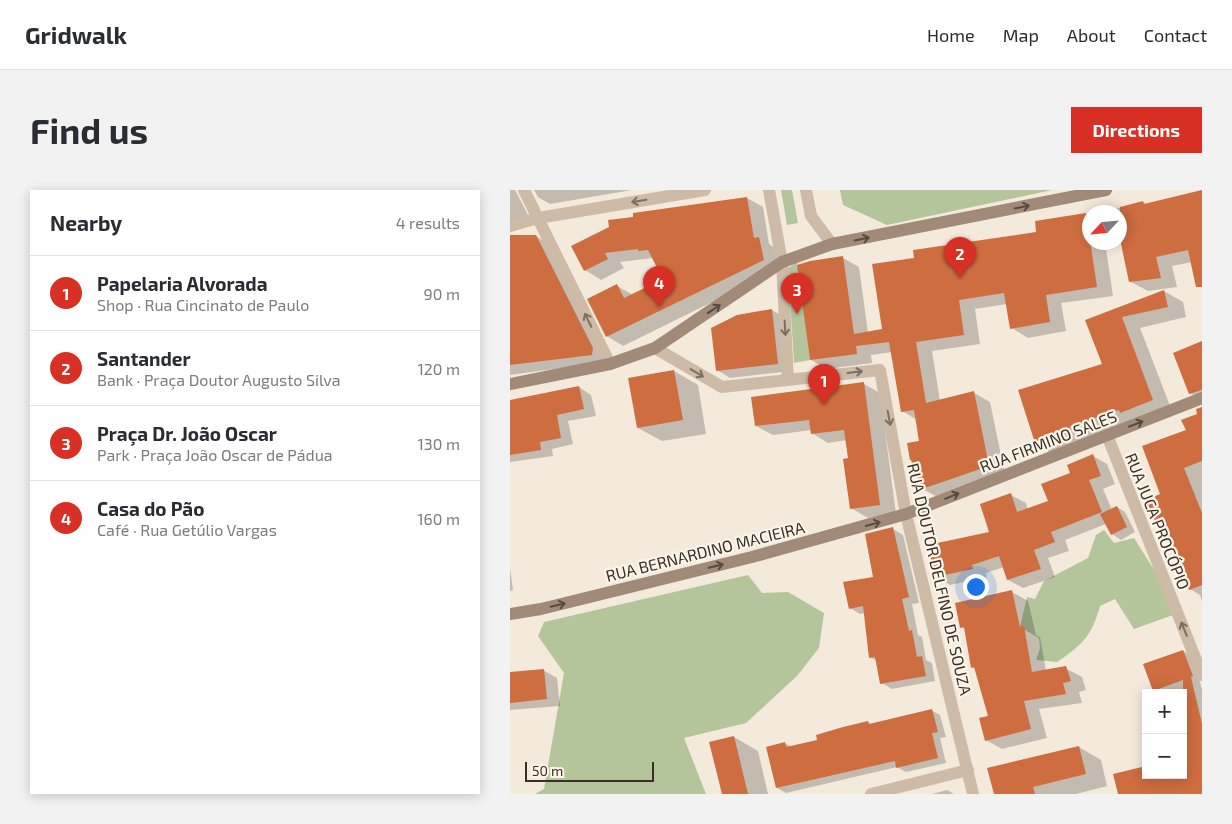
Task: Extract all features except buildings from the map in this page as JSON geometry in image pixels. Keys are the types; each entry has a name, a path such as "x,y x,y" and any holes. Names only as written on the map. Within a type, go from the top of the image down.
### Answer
{"main road":[{"path":"510,384 610,364 655,348 782,262 832,244 1106,190"},
{"name":"RUA FIRMINO SALES","path":"906,514 1202,398"},
{"name":"RUA BERNARDINO MACIEIRA","path":"510,614 541,609 752,557 906,514"}],"street":[{"path":"524,190 610,364"},
{"path":"510,226 538,218 705,190"},
{"path":"655,348 722,387 788,380 782,262 769,190"},
{"path":"806,190 811,216 832,244"},
{"name":"RUA DOUTOR DELFINO DE SOUZA","path":"788,380 880,370 906,514 973,794"},
{"name":"RUA JUCA PROCÓPIO","path":"1107,435 1202,675"},
{"path":"871,794 968,770"}],"green space":[{"path":"781,190 792,190 798,223 787,225"},
{"path":"840,190 1052,190 887,225 843,205"},
{"path":"797,262 810,360 794,363 788,268"},
{"path":"1104,530 1114,543 1134,538 1158,576 1173,615 1134,629 1115,599 1100,606 1085,639 1073,650 1057,662 1036,660 1040,648 1039,638 1020,627 1027,597 1035,599 1044,581 1088,558 1096,535"},
{"path":"748,575 762,593 788,592 824,613 819,648 797,676 746,723 684,738 706,794 535,794 544,789 564,673 538,636 544,622"}],"place":[{"name":"Santander","path":"960,278"},
{"name":"Casa do Pão","path":"659,307"},
{"name":"Praça Dr. João Oscar","path":"797,314"},
{"name":"Papelaria Alvorada","path":"824,405"}]}
